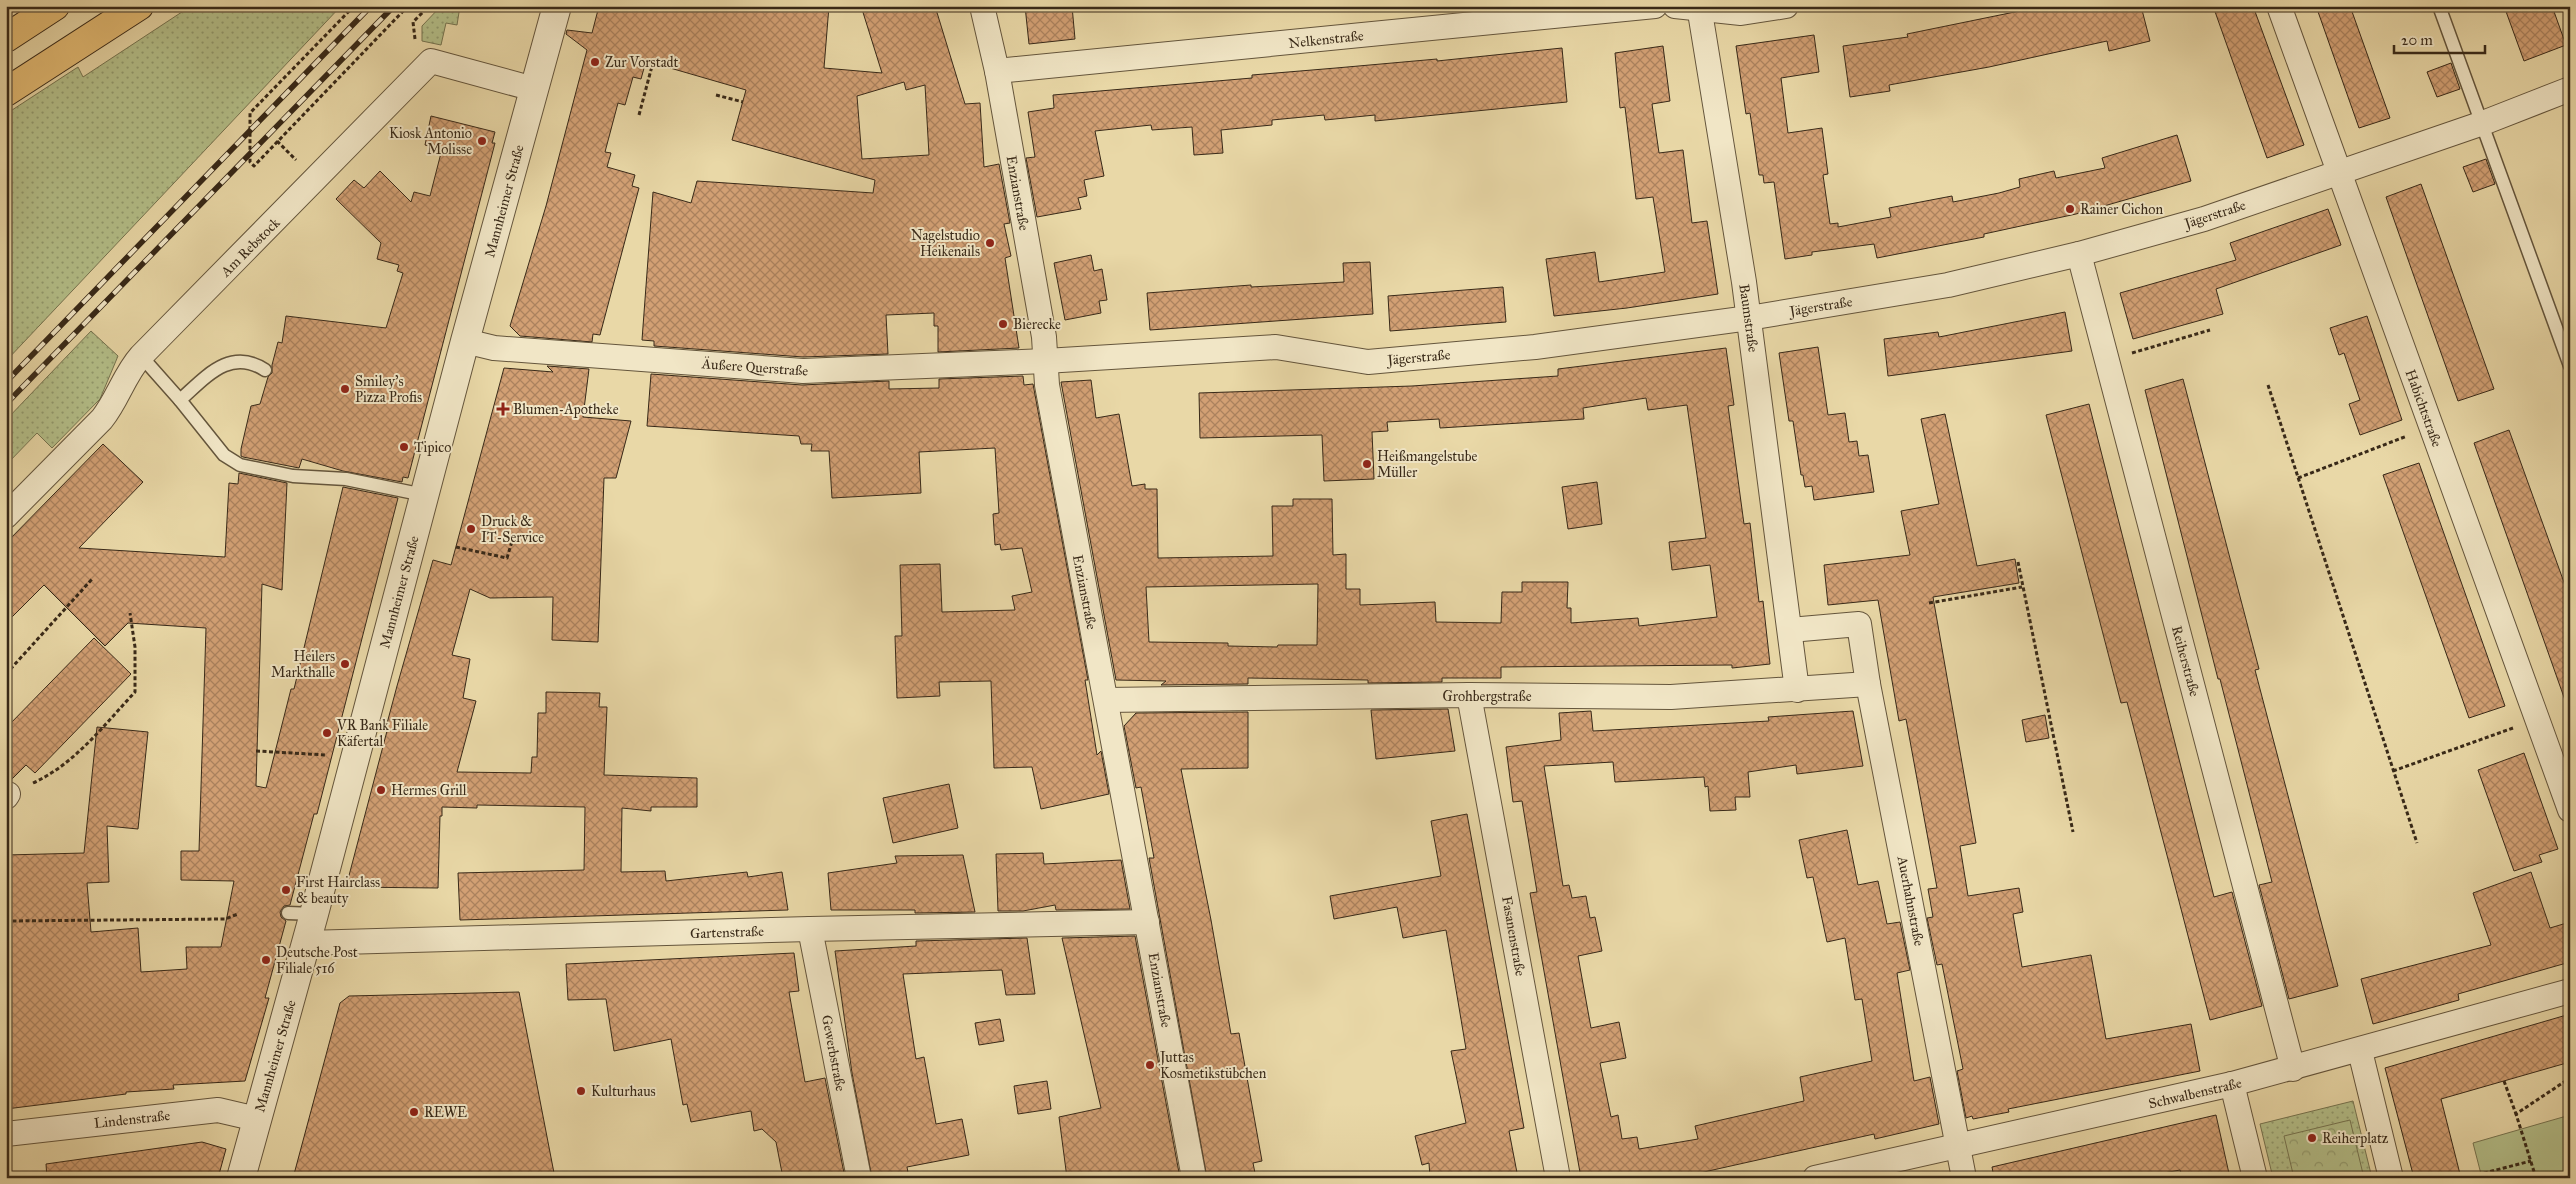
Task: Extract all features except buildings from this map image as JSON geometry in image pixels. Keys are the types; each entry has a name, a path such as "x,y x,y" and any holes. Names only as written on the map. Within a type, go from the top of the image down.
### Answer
{"main road":[{"path":"6,38 55,6"},
{"path":"6,92 138,6"}],"street":[{"name":"Mannheimer Straße","path":"241,1178 306,943 301,914 424,495 557,6"},
{"name":"Enzianstraße","path":"982,6 997,71 1044,337 1047,385 1194,1178"},
{"name":"Nelkenstraße","path":"997,71 1655,6"},
{"path":"1676,6 1741,13 1786,6"},
{"name":"Habichtstraße","path":"2279,6 2570,810"},
{"name":"Baumstraße","path":"1699,8 1749,318 1797,690"},
{"name":"Am Rebstock","path":"6,516 102,419 114,404 129,370 141,356 431,61 534,89"},
{"name":"Jägerstraße","path":"1045,361 1276,347 1368,362 1535,347 1749,318 1948,285 2079,254 2204,219 2483,123 2570,89"},
{"name":"Reiherstraße","path":"2079,254 2294,1069"},
{"name":"Äußere Querstraße","path":"465,341 494,348 803,371 1045,361"},
{"name":"Auerhahnstraße","path":"1790,630 1859,624 1868,684 1964,1178"},
{"name":"Grohbergstraße","path":"1106,700 1469,695 1671,697 1868,684"},
{"name":"Fasanenstraße","path":"1469,695 1558,1178"},
{"name":"Gartenstraße","path":"306,943 810,928 1147,922"},
{"name":"Gewerbstraße","path":"810,928 859,1178"},
{"name":"Schwalbenstraße","path":"1815,1178 1959,1147 2294,1069 2570,991"},
{"path":"2360,1051 2391,1178"},
{"path":"2232,1084 2255,1178"},
{"name":"Lindenstraße","path":"6,1134 218,1110 257,1119"}],"lane":[{"path":"2439,6 2570,366"},
{"path":"141,356 180,400 224,455 240,465 293,476 346,479 424,495"},
{"path":"180,400 210,374 233,361 254,362 265,370"}],"path":[{"path":"354,6 250,113 250,162 254,166 408,6"},
{"path":"638,115 652,66 645,64"},
{"path":"716,95 743,102"},
{"path":"2107,361 2210,330"},
{"path":"2268,385 2417,843"},
{"path":"2298,478 2431,427"},
{"path":"456,547 507,558 513,538 508,537"},
{"path":"2018,562 2073,832"},
{"path":"6,674 93,578"},
{"path":"1929,603 2022,587"},
{"path":"7,795 49,776 74,756 135,692 135,647 130,613"},
{"path":"2393,771 2537,720"},
{"path":"256,751 297,753"},
{"path":"6,921 225,919 238,914"},
{"path":"2516,1114 2570,1078"},
{"path":"2504,1081 2536,1178"},
{"path":"2465,1178 2530,1161"}],"green space":[{"path":"191,6 341,6 6,361 6,114 78,67 83,77"},
{"path":"441,6 460,6 457,25 446,23 441,45 422,41 422,26"},
{"path":"91,331 118,356 100,399 52,448 37,433 6,465 6,420"},
{"name":"Reiherplatz","path":"2353,1101 2372,1178 2273,1178 2260,1124"},
{"path":"2570,1115 2570,1178 2482,1178 2473,1143"},
{"path":"2350,1120 2364,1178 2294,1178 2284,1136"}],"railway":[{"path":"6,382 371,6"},
{"path":"6,404 394,6"}],"place":[{"name":"Zur Vorstadt","path":"595,62"},
{"name":"Kiosk Antonio Molisse","path":"482,141"},
{"name":"Rainer Cichon","path":"2070,209"},
{"name":"Nagelstudio Heikenails","path":"990,243"},
{"name":"Bierecke","path":"1003,324"},
{"name":"Smiley's Pizza Profis","path":"345,389"},
{"name":"Blumen-Apotheke","path":"503,409"},
{"name":"Tipico","path":"404,447"},
{"name":"Heißmangelstube Müller","path":"1367,464"},
{"name":"Druck & IT-Service","path":"471,529"},
{"name":"Heilers Markthalle","path":"345,664"},
{"name":"VR Bank Filiale Käfertal","path":"327,733"},
{"name":"Hermes Grill","path":"381,790"},
{"name":"First Hairclass & beauty","path":"286,890"},
{"name":"Deutsche Post Filiale 516","path":"266,960"},
{"name":"Juttas Kosmetikstübchen","path":"1150,1065"},
{"name":"Kulturhaus","path":"581,1091"},
{"name":"REWE","path":"414,1112"},
{"name":"Reiherplatz","path":"2312,1138"}]}
